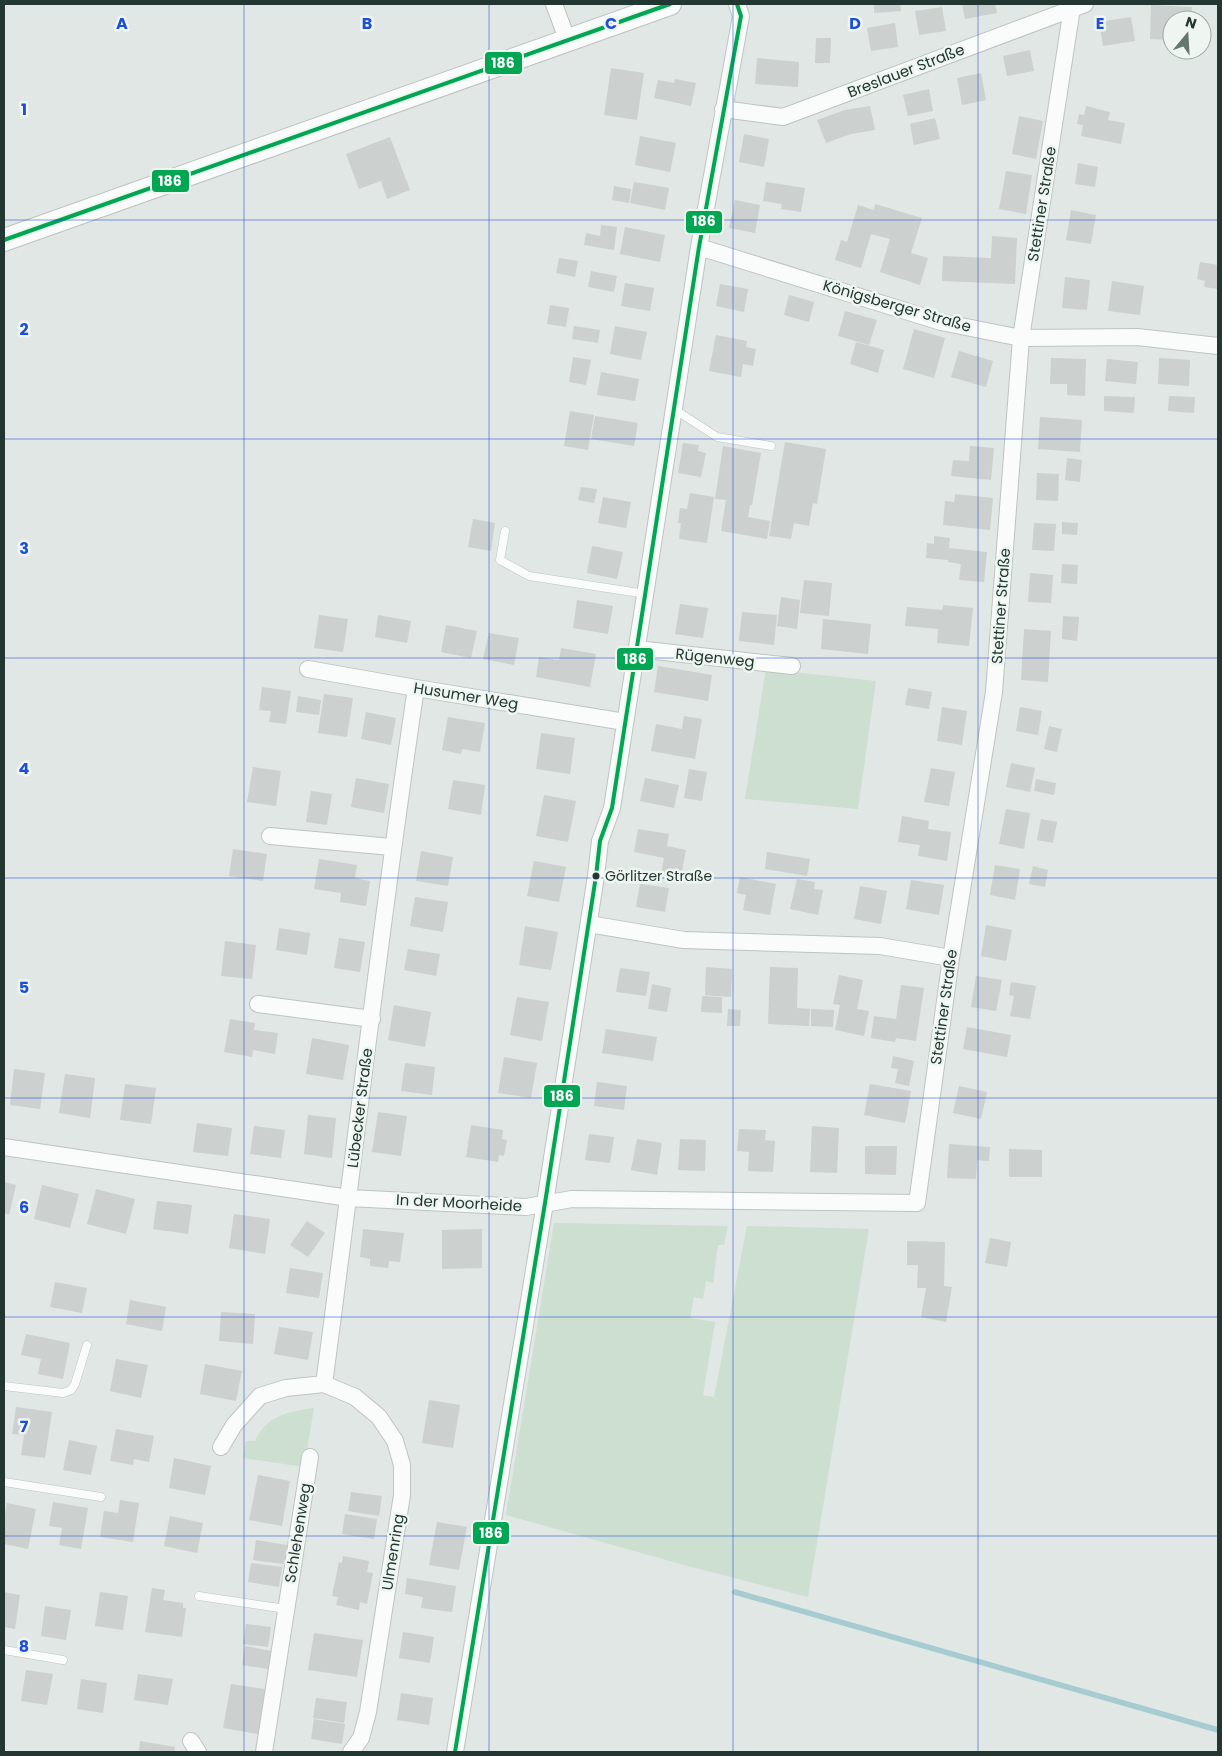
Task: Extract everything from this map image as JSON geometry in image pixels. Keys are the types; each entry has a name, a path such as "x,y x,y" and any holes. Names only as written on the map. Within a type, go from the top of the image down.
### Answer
{"main road":[{"path":"4,240 670,4"}],"street":[{"path":"554,4 567,40"},
{"path":"455,1752 545,1204 600,842 612,808 699,247 740,16 737,4"},
{"name":"Breslauer Straße","path":"723,109 783,117 1079,6"},
{"name":"Stettiner Straße","path":"917,1204 951,958 994,692 1021,338 1079,6"},
{"name":"Königsberger Straße","path":"699,247 941,322 1021,338 1137,337 1218,346"},
{"name":"Rügenweg","path":"637,649 792,666"},
{"name":"Husumer Weg","path":"308,669 625,722"},
{"name":"Lübecker Straße","path":"349,1198 392,847 416,688"},
{"path":"270,836 392,847"},
{"path":"589,924 684,940 880,946 951,958"},
{"path":"258,1004 372,1019"},
{"name":"In der Moorheide","path":"4,1147 349,1198 526,1207 572,1199 917,1204"},
{"path":"324,1384 349,1198"},
{"name":"Ulmenring","path":"221,1447 234,1425 260,1396 286,1388 324,1384 355,1397 379,1417 395,1441 402,1465 402,1495 368,1712 361,1738 351,1752"},
{"name":"Schlehenweg","path":"264,1752 310,1457"}],"lane":[{"path":"674,409 717,437 771,446"},
{"path":"505,531 500,560 529,576 646,594"},
{"path":"4,1386 63,1393 71,1390 75,1384 87,1345"},
{"path":"4,1482 101,1497"},
{"path":"199,1596 286,1610"},
{"path":"4,1650 63,1660"}],"green space":[{"path":"766,669 876,681 858,809 745,799"},
{"path":"554,1223 728,1226 724,1245 718,1245 713,1283 706,1281 703,1299 694,1297 690,1318 715,1322 703,1395 714,1397 747,1226 869,1229 808,1597 684,1565 506,1515"},
{"path":"314,1408 304,1467 243,1458 246,1441 255,1441 265,1426 272,1420 287,1413"}],"building":[{"path":"874,4 900,4 901,11 874,13"},
{"path":"962,4 995,4 997,13 965,19"},
{"path":"1151,5 1192,7 1192,10 1162,10 1162,40 1150,39"},
{"path":"942,7 946,31 919,35 915,11"},
{"path":"1131,17 1135,41 1103,46 1099,22"},
{"path":"895,23 898,47 871,51 867,28"},
{"path":"816,38 831,38 830,63 815,63"},
{"path":"1030,50 1034,71 1007,76 1003,56"},
{"path":"757,58 799,62 798,87 755,84"},
{"path":"611,68 644,73 637,120 604,115"},
{"path":"981,73 986,100 962,105 957,78"},
{"path":"675,79 696,83 691,106 654,98 658,80 674,83"},
{"path":"929,89 933,111 908,116 903,95"},
{"path":"870,106 875,130 851,134 826,143 817,120 845,110"},
{"path":"1086,106 1110,112 1108,120 1125,123 1121,144 1081,136 1083,125 1077,124 1079,114 1084,115"},
{"path":"1019,116 1043,121 1036,159 1012,154"},
{"path":"935,118 940,139 914,145 910,124"},
{"path":"744,134 769,139 764,167 739,162"},
{"path":"640,136 676,143 670,172 635,165"},
{"path":"390,137 410,190 387,199 381,181 359,189 346,154"},
{"path":"1078,163 1098,167 1095,187 1075,184"},
{"path":"1006,171 1032,175 1026,214 999,209"},
{"path":"634,182 669,188 665,210 630,203"},
{"path":"766,182 805,188 801,212 781,209 782,204 763,201"},
{"path":"614,186 631,189 629,203 612,200"},
{"path":"735,200 760,205 755,233 729,228"},
{"path":"875,204 922,218 911,253 928,258 920,285 880,272 890,239 871,234 861,268 835,260 841,240 847,242 858,205 874,210"},
{"path":"1071,210 1096,215 1091,244 1066,240"},
{"path":"601,225 617,227 614,250 584,245 586,233 600,236"},
{"path":"625,227 665,235 660,262 620,254"},
{"path":"992,236 1017,238 1015,284 942,281 943,256 991,258"},
{"path":"559,258 578,261 575,277 556,273"},
{"path":"1200,262 1218,265 1218,289 1204,287 1205,281 1197,279"},
{"path":"591,271 617,276 614,292 588,287"},
{"path":"1065,277 1090,280 1087,310 1062,308"},
{"path":"1112,281 1144,286 1140,315 1108,311"},
{"path":"625,283 654,288 650,311 621,306"},
{"path":"720,284 748,289 744,312 716,306"},
{"path":"789,295 814,302 809,322 784,315"},
{"path":"550,305 569,308 566,327 547,324"},
{"path":"845,311 877,320 869,345 838,336"},
{"path":"574,326 600,330 598,343 572,339"},
{"path":"615,326 647,332 641,360 610,354"},
{"path":"914,329 945,338 934,378 903,369"},
{"path":"716,335 747,341 746,347 756,349 753,366 743,364 741,377 709,371"},
{"path":"856,342 884,350 878,373 850,364"},
{"path":"959,351 993,361 986,387 951,377"},
{"path":"573,357 591,360 586,385 569,382"},
{"path":"1051,358 1086,359 1085,396 1067,395 1067,384 1050,384"},
{"path":"1159,358 1190,360 1189,386 1158,384"},
{"path":"1107,359 1138,362 1136,384 1105,381"},
{"path":"601,372 639,379 635,401 597,395"},
{"path":"1104,396 1135,397 1134,413 1104,411"},
{"path":"1169,396 1195,397 1194,413 1168,411"},
{"path":"570,411 594,415 588,450 564,446"},
{"path":"595,416 638,423 634,446 591,439"},
{"path":"1040,417 1082,420 1080,452 1038,449"},
{"path":"785,442 826,449 817,504 813,503 809,526 794,523 791,539 769,536"},
{"path":"683,443 699,445 698,451 706,453 701,477 678,473"},
{"path":"723,446 761,453 752,505 750,505 748,517 770,521 767,539 721,531 726,500 715,499"},
{"path":"970,446 994,448 991,480 951,476 953,460 969,461"},
{"path":"1067,458 1082,460 1080,482 1065,480"},
{"path":"1037,473 1059,474 1058,501 1036,500"},
{"path":"581,487 597,489 594,503 578,500"},
{"path":"690,493 714,497 707,543 679,539 681,523 678,523 680,508 687,509"},
{"path":"955,494 993,498 990,530 943,525 945,501 954,502"},
{"path":"603,497 631,502 626,528 598,523"},
{"path":"473,519 495,523 491,551 468,547"},
{"path":"1062,522 1078,523 1077,535 1062,534"},
{"path":"1034,523 1056,524 1054,551 1032,550"},
{"path":"934,536 950,538 949,548 987,552 984,582 959,580 961,564 948,562 948,560 926,558 927,543 934,544"},
{"path":"592,546 623,552 617,579 587,573"},
{"path":"1062,564 1078,565 1077,584 1061,583"},
{"path":"1030,573 1053,575 1051,603 1028,602"},
{"path":"804,580 832,583 829,616 800,613"},
{"path":"781,597 800,600 797,629 777,626"},
{"path":"577,600 613,606 608,634 573,628"},
{"path":"680,604 708,608 703,638 675,634"},
{"path":"943,605 973,608 969,646 937,643 938,629 905,626 907,607 942,610"},
{"path":"742,612 777,615 774,645 739,641"},
{"path":"319,615 348,619 343,652 314,648"},
{"path":"378,615 411,621 407,643 375,637"},
{"path":"1063,616 1079,617 1077,641 1062,639"},
{"path":"823,619 871,624 868,654 821,649"},
{"path":"446,625 477,631 471,658 441,652"},
{"path":"1024,629 1051,631 1048,682 1021,680"},
{"path":"489,633 519,638 514,665 483,659"},
{"path":"561,648 596,654 590,687 536,677 539,657 559,660"},
{"path":"658,666 712,675 708,701 654,692"},
{"path":"262,687 291,691 286,724 269,722 271,711 259,710"},
{"path":"908,688 932,692 929,709 905,705"},
{"path":"324,694 353,698 347,737 318,733"},
{"path":"298,696 321,700 319,715 296,712"},
{"path":"942,707 967,711 962,745 937,741"},
{"path":"1020,707 1042,711 1038,735 1016,731"},
{"path":"366,712 396,718 391,745 361,739"},
{"path":"684,716 702,719 695,759 651,751 656,724 682,729"},
{"path":"448,717 485,723 480,752 462,749 461,754 442,750"},
{"path":"1049,726 1062,729 1057,752 1044,749"},
{"path":"541,733 575,738 570,774 536,769"},
{"path":"1011,763 1035,768 1030,792 1006,787"},
{"path":"253,767 281,771 276,806 247,802"},
{"path":"931,768 955,772 949,806 924,802"},
{"path":"689,769 707,772 702,801 684,798"},
{"path":"356,778 389,784 384,813 351,807"},
{"path":"645,778 679,785 674,808 640,801"},
{"path":"1036,779 1056,783 1054,795 1034,791"},
{"path":"453,780 485,785 481,815 448,809"},
{"path":"311,791 332,794 327,825 306,822"},
{"path":"544,795 576,801 568,842 536,836"},
{"path":"1006,809 1030,813 1024,849 999,844"},
{"path":"902,816 929,821 928,829 951,832 947,861 918,856 920,845 898,842"},
{"path":"1041,819 1057,822 1053,843 1037,840"},
{"path":"638,829 669,834 667,846 686,850 681,876 661,873 664,858 634,852"},
{"path":"233,849 267,854 263,881 229,876"},
{"path":"421,851 453,857 448,886 416,881"},
{"path":"767,852 810,859 807,876 765,869"},
{"path":"319,859 357,865 355,878 370,881 366,906 340,902 341,893 314,889"},
{"path":"534,861 566,867 559,902 527,896"},
{"path":"995,865 1020,869 1015,900 990,895"},
{"path":"1033,866 1048,870 1045,887 1029,884"},
{"path":"740,877 776,884 770,915 743,910 746,895 737,893"},
{"path":"797,879 815,882 814,889 823,890 818,915 790,909"},
{"path":"911,880 944,885 939,915 906,909"},
{"path":"640,884 669,888 665,912 636,907"},
{"path":"860,886 887,891 881,924 854,919"},
{"path":"415,897 448,902 443,932 410,926"},
{"path":"986,925 1012,930 1006,961 981,956"},
{"path":"525,926 558,932 551,970 519,965"},
{"path":"279,928 310,933 307,955 276,950"},
{"path":"339,938 365,942 360,972 334,968"},
{"path":"225,941 256,945 252,979 221,976"},
{"path":"408,949 440,954 436,976 404,970"},
{"path":"706,967 732,969 731,997 705,995"},
{"path":"770,967 798,968 797,1008 810,1009 809,1026 768,1024"},
{"path":"620,968 650,972 646,996 616,992"},
{"path":"839,975 863,980 857,1009 869,1011 864,1036 835,1030 840,1005 833,1004"},
{"path":"976,976 1002,980 996,1011 971,1007"},
{"path":"1011,982 1036,986 1030,1019 1010,1016 1014,996 1009,995"},
{"path":"652,984 671,988 667,1012 648,1009"},
{"path":"901,985 924,988 916,1041 896,1038 895,1042 871,1038 874,1016 896,1019"},
{"path":"702,996 722,997 722,1013 701,1012"},
{"path":"517,997 549,1002 542,1041 510,1035"},
{"path":"394,1005 431,1012 425,1047 388,1040"},
{"path":"728,1009 741,1010 740,1026 727,1026"},
{"path":"811,1009 834,1010 833,1027 811,1026"},
{"path":"230,1019 255,1023 254,1030 278,1033 275,1054 253,1050 252,1057 224,1052"},
{"path":"967,1027 1011,1035 1007,1057 963,1049"},
{"path":"606,1029 657,1037 653,1061 602,1053"},
{"path":"312,1038 349,1045 343,1080 306,1074"},
{"path":"893,1056 914,1061 909,1086 895,1083 898,1069 891,1068"},
{"path":"504,1057 537,1063 531,1098 498,1093"},
{"path":"405,1063 435,1067 432,1095 401,1091"},
{"path":"14,1069 45,1073 40,1109 10,1105"},
{"path":"65,1074 95,1078 90,1118 59,1113"},
{"path":"597,1082 627,1086 624,1110 594,1106"},
{"path":"125,1084 156,1088 151,1124 120,1120"},
{"path":"870,1084 911,1091 905,1123 864,1115"},
{"path":"959,1086 987,1092 981,1119 953,1113"},
{"path":"378,1112 407,1116 401,1156 372,1152"},
{"path":"308,1115 336,1118 332,1158 304,1154"},
{"path":"197,1123 232,1128 228,1156 193,1152"},
{"path":"471,1125 503,1130 502,1139 507,1140 504,1156 499,1155 498,1162 466,1157"},
{"path":"254,1126 285,1130 281,1158 250,1154"},
{"path":"812,1126 839,1128 837,1173 810,1172"},
{"path":"739,1129 766,1130 765,1140 775,1141 773,1172 748,1171 749,1152 737,1151"},
{"path":"589,1134 614,1137 610,1163 585,1160"},
{"path":"637,1139 662,1143 657,1175 631,1170"},
{"path":"680,1139 706,1140 705,1171 678,1170"},
{"path":"949,1144 990,1147 989,1161 977,1160 976,1179 947,1178"},
{"path":"865,1146 897,1146 896,1175 865,1174"},
{"path":"1009,1149 1042,1150 1042,1177 1009,1177"},
{"path":"4,1182 16,1185 9,1215 4,1213"},
{"path":"42,1185 79,1194 70,1228 34,1219"},
{"path":"96,1189 135,1199 126,1234 87,1224"},
{"path":"157,1201 192,1205 188,1234 153,1229"},
{"path":"234,1214 270,1219 265,1254 229,1248"},
{"path":"307,1221 325,1233 308,1257 290,1245"},
{"path":"363,1229 404,1233 400,1262 389,1261 388,1268 370,1266 370,1259 360,1257"},
{"path":"482,1229 482,1268 442,1269 442,1230"},
{"path":"990,1238 1011,1242 1007,1267 985,1263"},
{"path":"907,1241 945,1242 944,1286 952,1287 946,1322 921,1317 926,1288 917,1288 918,1265 907,1265"},
{"path":"290,1268 323,1273 319,1298 286,1293"},
{"path":"55,1282 87,1288 82,1313 50,1307"},
{"path":"130,1300 166,1307 162,1331 126,1324"},
{"path":"221,1312 255,1314 253,1344 219,1341"},
{"path":"279,1327 313,1332 308,1360 274,1354"},
{"path":"26,1334 70,1343 63,1379 38,1374 41,1359 21,1355"},
{"path":"116,1359 148,1365 141,1398 110,1391"},
{"path":"205,1364 242,1371 236,1401 200,1394"},
{"path":"429,1400 460,1405 453,1448 422,1443"},
{"path":"16,1407 52,1412 45,1458 21,1455 24,1435 12,1434"},
{"path":"116,1429 154,1436 149,1462 134,1459 133,1465 110,1461"},
{"path":"69,1440 97,1446 91,1475 63,1470"},
{"path":"174,1458 211,1466 205,1495 169,1488"},
{"path":"258,1475 290,1481 282,1526 249,1520"},
{"path":"351,1492 382,1496 379,1516 348,1511"},
{"path":"120,1500 139,1503 133,1542 100,1537 104,1511 118,1513"},
{"path":"53,1502 88,1508 81,1549 59,1545 62,1528 49,1526"},
{"path":"7,1503 36,1509 28,1549 4,1544 4,1521"},
{"path":"345,1514 377,1519 374,1539 342,1534"},
{"path":"170,1516 203,1523 197,1553 164,1546"},
{"path":"437,1522 467,1527 459,1570 429,1565"},
{"path":"256,1540 287,1545 284,1564 253,1560"},
{"path":"343,1556 369,1561 367,1572 373,1573 367,1604 360,1602 359,1610 336,1605 338,1597 332,1596 339,1562 342,1563"},
{"path":"251,1563 282,1567 279,1587 248,1582"},
{"path":"407,1578 456,1586 452,1612 421,1608 423,1597 405,1594"},
{"path":"152,1588 165,1590 163,1600 183,1603 183,1608 186,1608 182,1637 145,1632"},
{"path":"4,1592 20,1595 15,1629 4,1627"},
{"path":"100,1592 128,1596 123,1630 95,1626"},
{"path":"45,1606 71,1610 66,1640 41,1636"},
{"path":"246,1624 271,1627 268,1647 243,1644"},
{"path":"403,1632 434,1637 430,1663 399,1658"},
{"path":"314,1633 363,1640 357,1677 308,1670"},
{"path":"245,1646 271,1651 268,1669 242,1665"},
{"path":"26,1670 53,1674 47,1705 21,1701"},
{"path":"138,1674 173,1679 168,1705 134,1700"},
{"path":"81,1679 107,1683 103,1713 77,1709"},
{"path":"231,1684 265,1689 258,1734 223,1728"},
{"path":"401,1693 433,1698 429,1725 397,1720"},
{"path":"316,1698 347,1702 344,1723 313,1718"},
{"path":"314,1719 345,1724 342,1744 311,1739"},
{"path":"140,1741 175,1747 174,1752 139,1752"}],"waterway":[{"path":"735,1592 1218,1730"}],"transit line":[{"name":"186","path":"4,240 670,4"},
{"name":"186","path":"455,1752 545,1203 600,841 612,808 699,247 741,16 737,4"}],"place":[{"name":"Görlitzer Straße","path":"596,876"}]}
